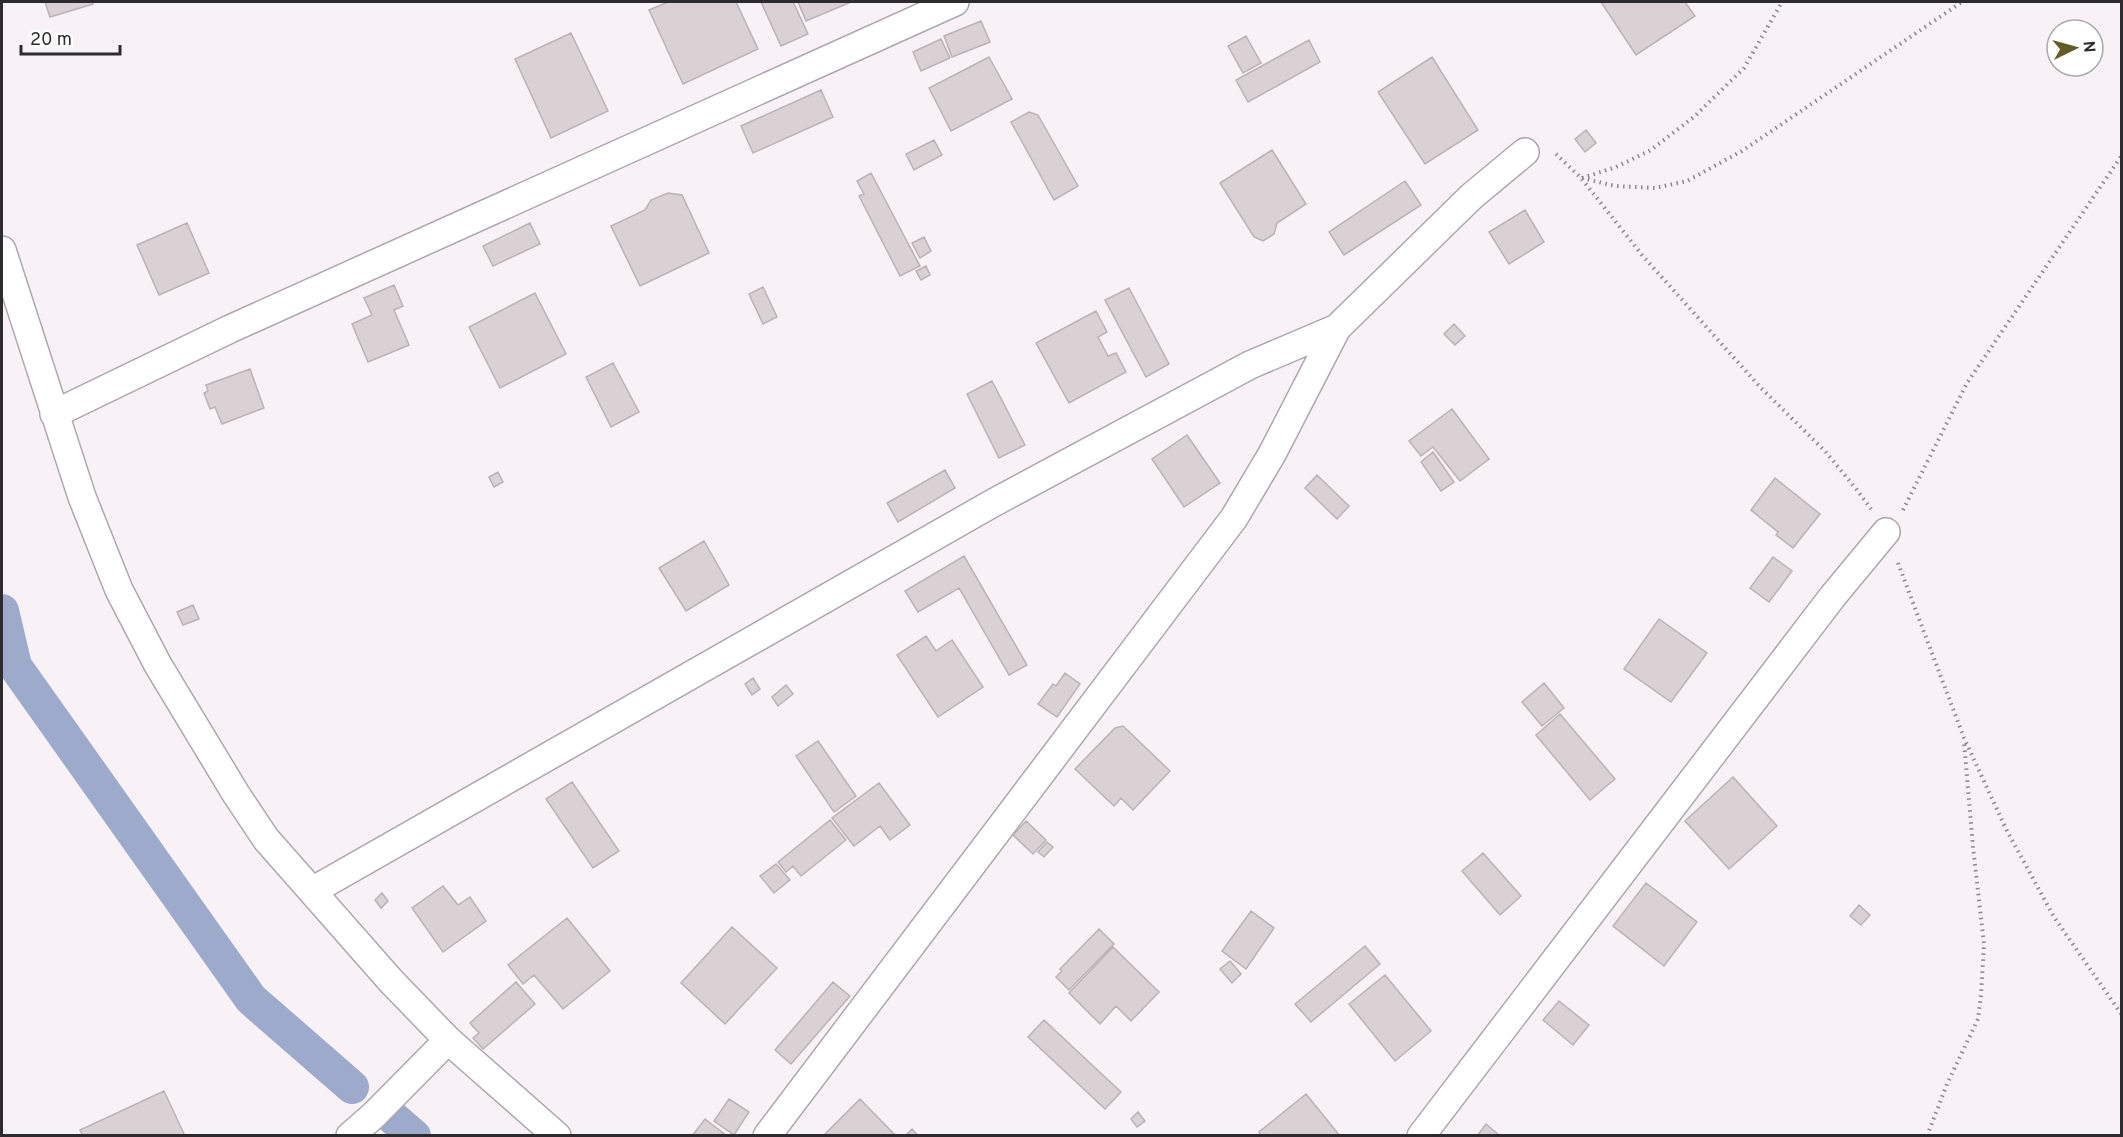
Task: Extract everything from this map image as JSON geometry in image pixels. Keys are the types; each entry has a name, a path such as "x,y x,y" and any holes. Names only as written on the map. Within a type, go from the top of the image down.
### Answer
{"street":[{"path":"54,414 241,324 955,2"},
{"path":"767,1136 1234,518 1272,454 1337,328 1472,196 1525,152"},
{"path":"2,250 82,496 119,590 158,665 224,774 266,838 391,981 448,1040 557,1136"},
{"path":"312,891 993,503 1250,365 1337,328"},
{"path":"1421,1136 1833,596 1886,531"},
{"path":"350,1136 448,1040"}],"path":[{"path":"1581,178 1616,166 1651,150 1695,116 1744,68 1782,2"},
{"path":"1581,178 1615,186 1655,188 1688,181 1742,151 1962,2"},
{"path":"1525,152 1539,148 1554,152 1581,178 1642,255 1761,388 1825,451 1857,489 1886,531 1964,738 2007,831 2054,917 2121,1015"},
{"path":"1886,531 1898,519 1966,383 2121,155"},
{"path":"1927,1136 1947,1084 1978,1019 1981,995 1984,945 1964,738"}],"building":[{"path":"45,2 92,2 93,4 50,17"},
{"path":"668,2 736,2 758,49 683,84 649,10"},
{"path":"761,2 793,2 808,34 781,46"},
{"path":"798,2 851,2 806,21"},
{"path":"1601,2 1685,2 1695,16 1636,55"},
{"path":"981,21 990,42 952,57 944,36"},
{"path":"571,33 608,111 551,138 515,59"},
{"path":"1246,36 1261,63 1243,73 1228,46"},
{"path":"941,39 950,58 921,71 913,52"},
{"path":"1309,40 1320,62 1248,102 1236,80"},
{"path":"989,57 1012,99 951,131 929,88"},
{"path":"1432,57 1478,130 1425,164 1378,92"},
{"path":"821,90 833,117 753,153 741,126"},
{"path":"1029,112 1038,115 1078,186 1054,200 1011,122"},
{"path":"1586,130 1596,143 1585,152 1575,139"},
{"path":"934,140 942,155 914,170 906,154"},
{"path":"1272,150 1306,204 1277,223 1274,234 1263,241 1254,237 1220,183"},
{"path":"871,173 920,266 900,276 859,196 864,194 857,181"},
{"path":"1405,181 1421,205 1344,255 1329,232"},
{"path":"668,193 682,195 709,253 640,286 611,226 645,210 651,200"},
{"path":"1525,210 1544,242 1509,264 1489,232"},
{"path":"187,223 209,273 159,295 137,245"},
{"path":"530,223 540,244 493,266 483,246"},
{"path":"924,237 931,251 920,258 912,243"},
{"path":"926,266 930,275 921,280 916,271"},
{"path":"394,285 403,306 394,310 409,345 368,362 352,324 372,315 364,298"},
{"path":"763,287 777,317 763,324 749,294"},
{"path":"1129,288 1169,364 1146,377 1105,300"},
{"path":"535,293 566,354 500,388 469,327"},
{"path":"1096,311 1107,332 1098,337 1108,356 1116,353 1126,372 1069,403 1036,343"},
{"path":"1454,324 1465,336 1455,345 1444,334"},
{"path":"613,363 639,412 611,427 586,377"},
{"path":"250,369 264,408 222,424 215,407 210,409 204,393 208,391 206,385"},
{"path":"992,381 1025,445 999,458 967,394"},
{"path":"1452,409 1489,459 1460,481 1433,447 1421,456 1409,441"},
{"path":"1187,435 1220,483 1184,507 1152,459"},
{"path":"1433,452 1454,482 1441,491 1421,462"},
{"path":"945,470 955,488 898,522 887,503"},
{"path":"498,472 503,482 494,487 489,477"},
{"path":"1317,475 1349,506 1337,519 1305,488"},
{"path":"1775,478 1820,514 1793,548 1776,535 1778,532 1751,510"},
{"path":"704,541 729,585 686,611 659,568"},
{"path":"964,556 1027,665 1009,675 959,588 918,612 905,591"},
{"path":"1773,557 1792,571 1769,602 1750,588"},
{"path":"193,605 199,619 183,625 177,612"},
{"path":"1659,619 1707,653 1671,702 1624,669"},
{"path":"926,636 936,651 952,640 983,687 938,717 897,655"},
{"path":"1065,673 1080,684 1057,717 1038,704 1053,684 1056,686"},
{"path":"753,678 760,689 752,695 745,684"},
{"path":"1544,683 1564,708 1542,726 1522,702"},
{"path":"786,685 793,694 778,706 772,697"},
{"path":"1560,714 1615,779 1590,800 1536,735"},
{"path":"1123,726 1170,771 1133,810 1121,798 1114,806 1075,769 1115,728"},
{"path":"818,741 856,796 834,812 796,756"},
{"path":"1733,777 1777,826 1729,869 1685,821"},
{"path":"572,782 619,851 593,868 546,799"},
{"path":"879,783 910,825 890,840 880,826 854,846 832,818"},
{"path":"830,820 846,840 801,876 793,866 786,872 778,862"},
{"path":"1026,821 1046,840 1033,854 1013,835"},
{"path":"1047,842 1053,847 1044,857 1038,852"},
{"path":"1483,853 1521,896 1500,915 1462,871"},
{"path":"776,864 790,880 774,893 760,876"},
{"path":"1646,883 1697,922 1664,966 1613,926"},
{"path":"443,886 458,905 470,897 486,921 443,952 412,908"},
{"path":"382,893 388,901 381,908 375,900"},
{"path":"1859,905 1870,915 1861,925 1850,916"},
{"path":"1251,911 1274,928 1246,969 1222,951"},
{"path":"567,918 610,971 563,1009 534,975 523,984 508,965"},
{"path":"732,927 777,968 725,1024 681,983"},
{"path":"1099,929 1114,944 1069,990 1056,977 1062,971 1060,969"},
{"path":"1365,946 1380,964 1311,1022 1295,1004"},
{"path":"1113,947 1159,992 1131,1021 1116,1006 1100,1024 1069,993"},
{"path":"1230,961 1241,974 1232,983 1220,969"},
{"path":"1385,975 1431,1031 1395,1061 1349,1004"},
{"path":"516,982 535,1004 483,1049 473,1038 479,1033 470,1023"},
{"path":"833,982 850,996 791,1064 775,1050"},
{"path":"1559,1001 1589,1025 1573,1045 1543,1020"},
{"path":"1044,1020 1121,1092 1105,1109 1028,1037"},
{"path":"164,1091 185,1136 83,1136 80,1130"},
{"path":"1306,1094 1340,1136 1261,1136 1259,1132"},
{"path":"729,1099 749,1112 734,1135 714,1121"},
{"path":"860,1099 896,1136 823,1136"},
{"path":"1138,1112 1145,1121 1137,1127 1131,1119"},
{"path":"705,1119 727,1136 692,1136"},
{"path":"1486,1124 1500,1136 1477,1136"},
{"path":"912,1129 918,1136 905,1136"}],"waterway":[{"path":"2,611 15,666 251,999 352,1087"},
{"path":"392,1117 414,1136"}]}
